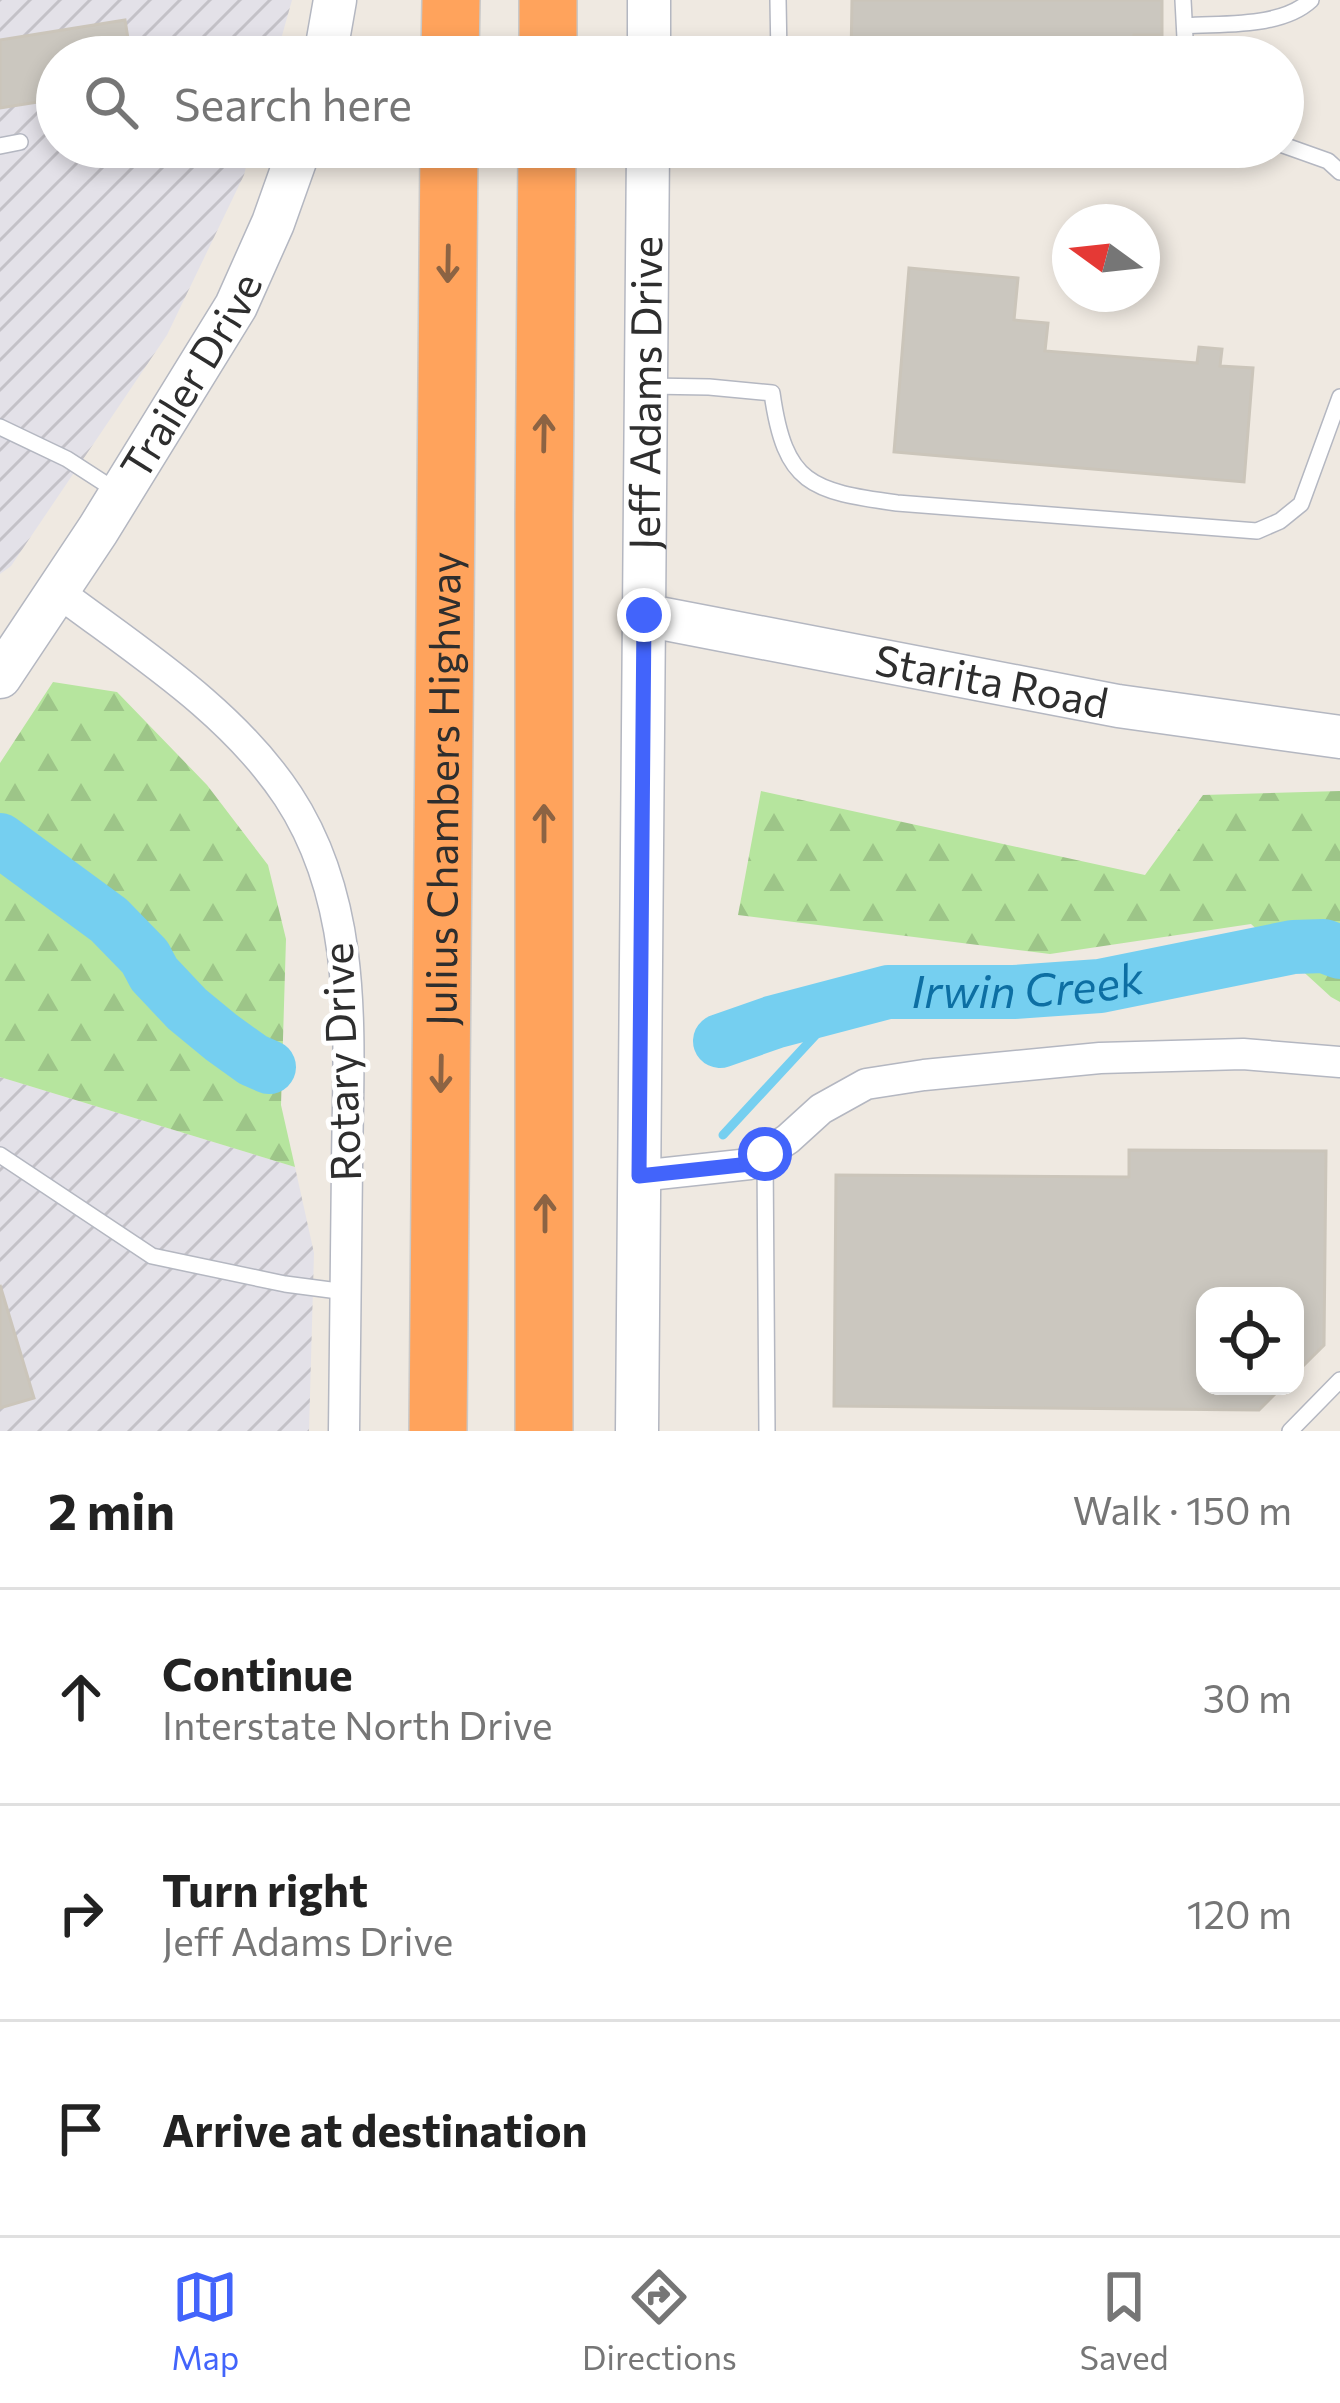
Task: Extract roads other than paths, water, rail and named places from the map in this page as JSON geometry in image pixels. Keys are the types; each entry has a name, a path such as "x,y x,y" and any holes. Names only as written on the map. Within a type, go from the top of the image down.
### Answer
{"highway":[{"path":"450,36 451,0"},
{"path":"548,0 548,36"},
{"name":"Julius Chambers Highway","path":"438,1431 449,168"},
{"path":"544,1431 547,168"}],"street":[{"path":"328,36 334,0"},
{"path":"649,0 649,36"},
{"name":"Trailer Drive","path":"57,591 236,306 293,168"},
{"name":"Jeff Adams Drive","path":"637,1431 648,168"},
{"path":"0,676 57,591"},
{"name":"Rotary Drive","path":"57,591 186,689 270,772 306,831 332,898 347,973 344,1431"},
{"name":"Starita Road","path":"644,615 1118,706 1340,736"},
{"path":"639,1176 750,1164 788,1139 821,1108 866,1084 1100,1058 1243,1054 1340,1062"}],"lane":[{"path":"778,0 779,36"},
{"path":"1183,0 1185,36"},
{"path":"1185,26 1266,19 1301,9 1311,0"},
{"path":"0,146 20,142"},
{"path":"1304,152 1328,161 1340,172"},
{"path":"646,386 772,393 778,434 790,462 810,481 847,496 1257,532 1301,504 1340,397"},
{"path":"0,427 67,459 120,494"},
{"path":"765,1154 767,1431"},
{"path":"0,1155 152,1256 346,1292"},
{"path":"1290,1431 1340,1380"}],"waterway":[{"name":"Irwin Creek","path":"0,840 109,920 187,1009 269,1067"},
{"name":"Irwin Creek","path":"720,1041 888,992 1100,986 1293,947 1324,946 1340,952"},
{"path":"723,1135 848,1000"}]}
